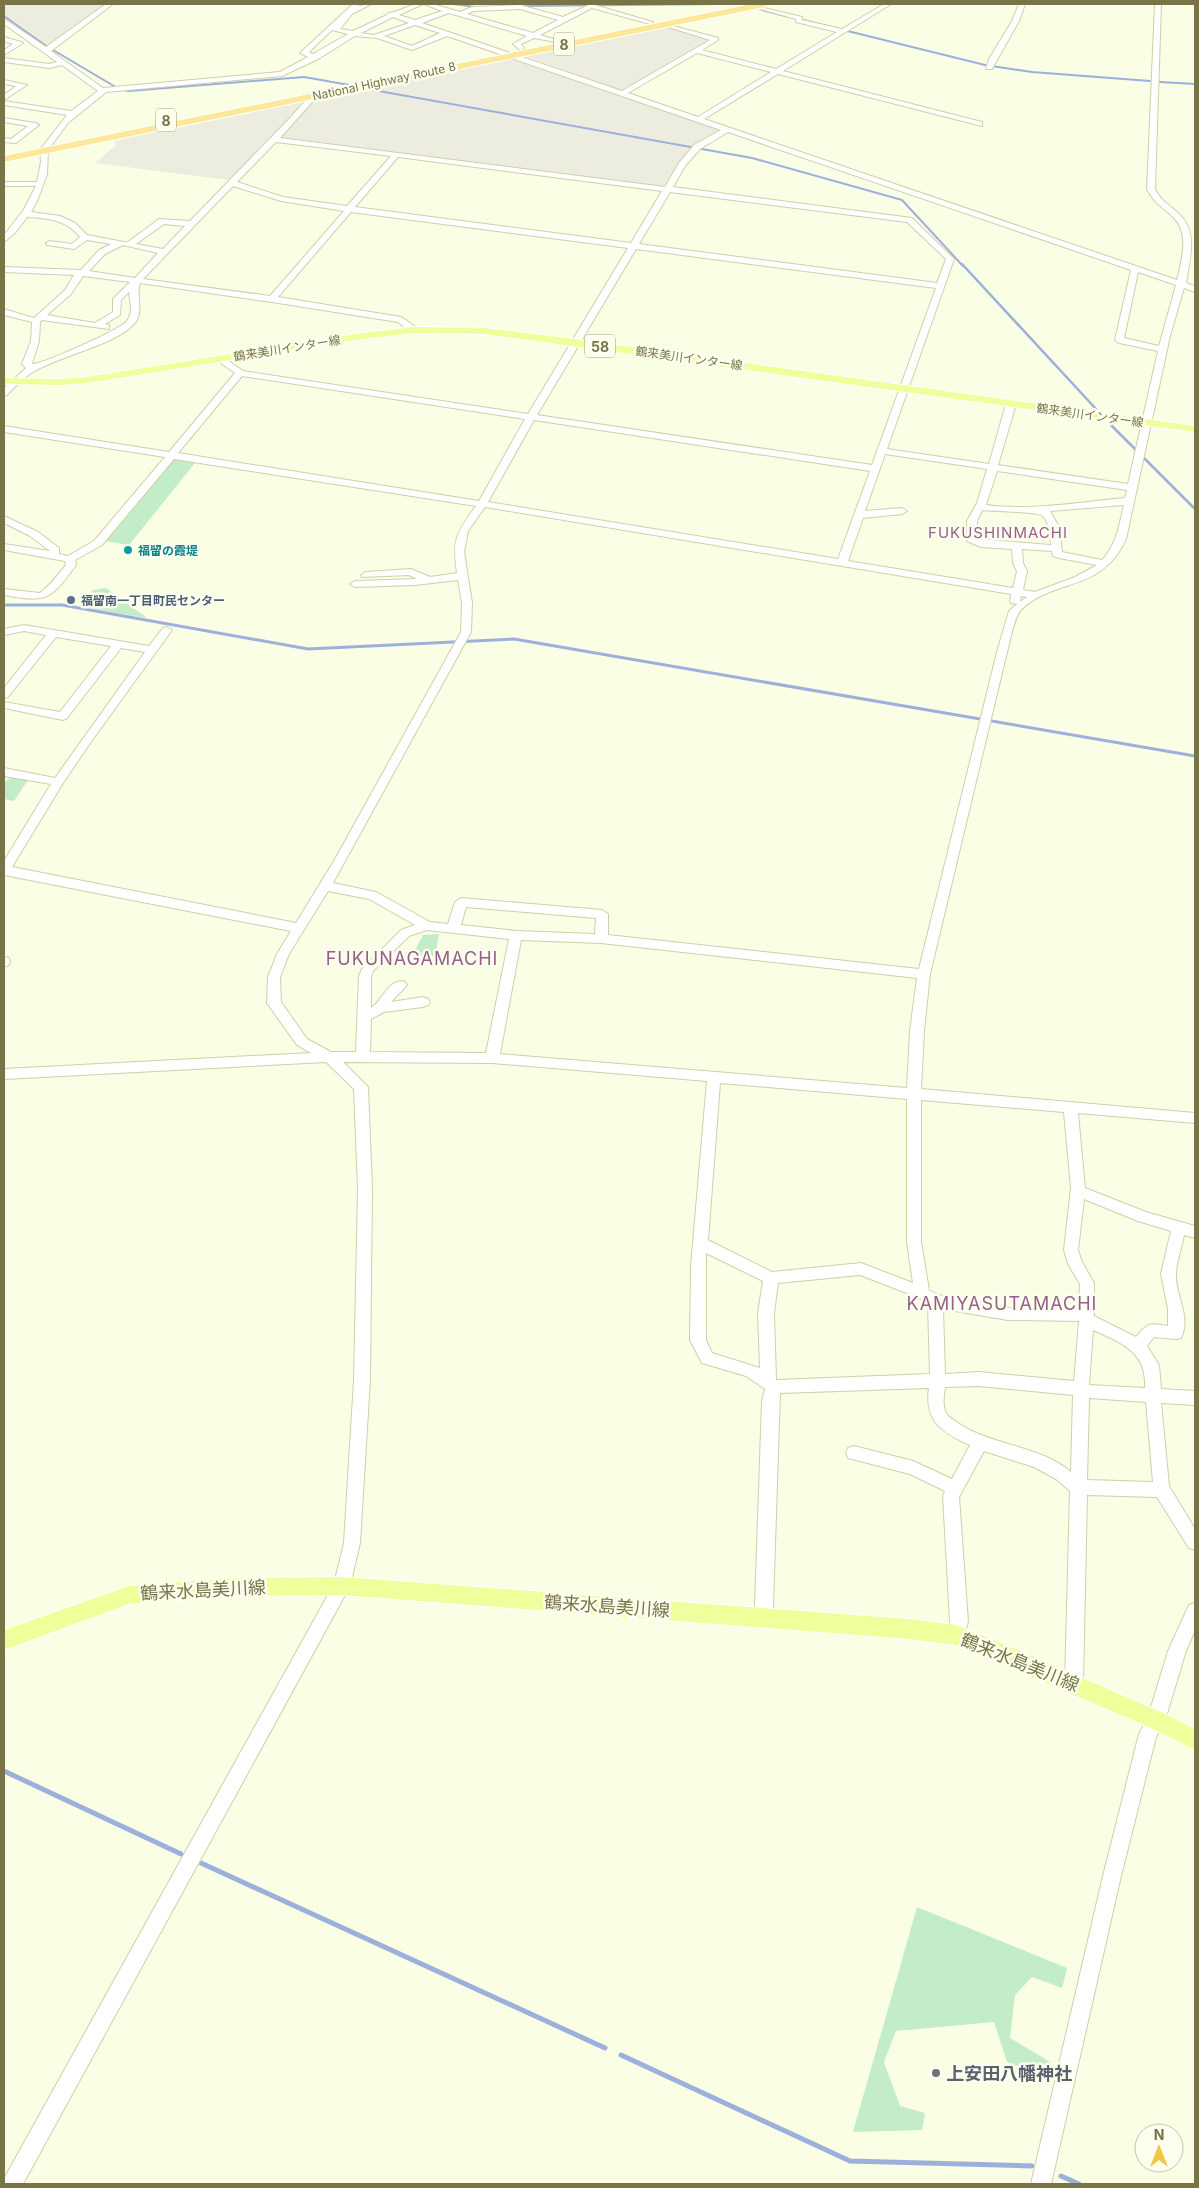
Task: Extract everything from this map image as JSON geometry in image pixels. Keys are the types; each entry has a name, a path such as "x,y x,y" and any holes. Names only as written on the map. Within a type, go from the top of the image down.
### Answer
{"highway":[{"name":"National Highway Route 8","path":"4,159 48,146 328,87 741,4"},
{"name":"National Highway Route 8","path":"4,153 341,90 664,24 763,6"}],"main road":[{"name":"鶴来美川インター線","path":"4,381 61,382 87,380 362,336 414,330 485,331 575,342 1195,430"},
{"name":"鶴来水島美川線","path":"4,1640 129,1595 228,1587 342,1586 909,1629 956,1635 1156,1720 1195,1740"}],"street":[{"path":"49,49 110,4"},
{"path":"314,57 304,53 350,13 368,4"},
{"path":"4,21 49,49 102,90 277,75 314,57 390,14 420,4"},
{"path":"427,4 554,41"},
{"path":"699,119 888,4"},
{"path":"989,66 1014,27 1022,4"},
{"path":"1014,611 1036,595 1079,579 1101,568 1115,552 1121,539 1192,236 1185,224 1156,200 1151,189 1158,4"},
{"path":"356,5 335,30 357,32 374,37 449,11"},
{"path":"520,48 518,44 520,42 592,6 650,22"},
{"path":"763,6 799,19 844,30"},
{"path":"461,14 472,9 520,8 565,20"},
{"path":"390,14 1195,289"},
{"path":"623,93 716,39 664,24"},
{"path":"378,36 412,48 447,33"},
{"path":"4,39 19,43 4,53"},
{"path":"696,51 979,124"},
{"path":"4,60 49,66 64,62"},
{"path":"4,82 23,84 4,98"},
{"path":"4,240 35,198 45,168 48,146 58,128 73,114 102,93 102,90"},
{"path":"98,325 117,313 117,299 302,110 308,101 304,97"},
{"path":"4,103 73,114"},
{"path":"4,120 35,125 13,141 4,140"},
{"path":"12,2184 342,1586 352,1543 362,1380 365,1189 361,1087 329,1057 302,1042 274,1003 274,977 282,954 326,886 466,632 467,603 459,552 463,532 482,504 575,342 668,190 695,149 728,129"},
{"path":"274,139 395,156 909,220 950,260 842,563"},
{"path":"272,298 395,156"},
{"path":"232,183 281,199 349,209 942,286"},
{"path":"4,184 40,184"},
{"path":"24,214 59,217 80,230 85,237 165,252"},
{"path":"130,244 162,221 192,224"},
{"path":"50,243 74,247 85,237"},
{"path":"31,369 28,364 35,341 38,319 68,292 82,273 102,252 120,243"},
{"path":"4,269 82,273 272,298 401,320 414,330"},
{"path":"1134,269 1119,340 1164,349"},
{"path":"4,393 15,381 31,369 120,331 131,322 136,310 133,292 137,280"},
{"path":"4,312 38,319 98,325 120,331"},
{"path":"221,359 240,373 876,469"},
{"path":"4,547 70,559 98,543 240,373"},
{"path":"1011,404 982,504 972,517 972,541 981,544 1057,548"},
{"path":"4,430 482,504 1036,595"},
{"path":"882,451 1133,488"},
{"path":"980,507 1002,510 1037,509 1130,501"},
{"path":"1037,509 1046,513 1052,520 1058,554 1104,563"},
{"path":"859,515 902,511"},
{"path":"4,519 34,534 55,550 53,555"},
{"path":"1017,546 1018,563 1022,571 1014,611 985,719 924,974 916,1031 914,1242 928,1297 938,1382 935,1401 940,1419 962,1435 997,1449 1038,1461 1062,1474 1078,1487 1163,1490"},
{"path":"4,592 37,598 47,595 71,565 70,559"},
{"path":"360,583 428,580 462,576"},
{"path":"4,632 24,628 152,650"},
{"path":"167,630 58,782 4,870 300,928"},
{"path":"4,696 53,633"},
{"path":"4,705 63,716 118,645"},
{"path":"5,773 58,782"},
{"path":"326,886 372,895 426,926 516,935 600,940 924,974"},
{"path":"453,929 461,902 602,914 600,940"},
{"path":"363,1057 365,976 368,969 406,933 426,926"},
{"path":"492,1058 516,935"},
{"path":"382,1008 389,996 400,985"},
{"path":"364,1017 382,1008 423,1002"},
{"path":"4,1074 329,1057 492,1058 714,1078 914,1092 1195,1118"},
{"path":"714,1078 700,1243 698,1340 707,1358 751,1371 770,1384 938,1382 979,1379 1075,1388 1081,1391 1195,1398"},
{"path":"1070,1107 1078,1191 1071,1250 1075,1264 1087,1283 1087,1318 1081,1391 1074,1684"},
{"path":"1078,1191 1143,1217 1195,1232"},
{"path":"1138,1345 1151,1330 1176,1333 1176,1309 1168,1274 1179,1227"},
{"path":"700,1243 771,1278 861,1269 928,1297 1008,1314 1087,1318 1138,1345 1145,1352 1155,1383 1153,1396 1163,1490 1195,1543"},
{"path":"766,1618 764,1606 770,1384 766,1313 771,1278"},
{"path":"956,1635 960,1622 951,1496 980,1442"},
{"path":"854,1453 913,1468 955,1488"},
{"path":"1041,2184 1112,1876 1148,1734 1156,1720 1177,1651 1195,1611"}],"shaded area":[{"path":"4,4 107,4 51,47 12,20 4,25"},
{"path":"668,27 711,39 624,90 619,90 525,56"},
{"path":"508,59 518,59 717,128 718,130 688,151 663,187 282,139 279,136 316,97"},
{"path":"301,103 297,111 229,180 95,163 116,145 114,140"}],"green space":[{"path":"173,459 195,463 129,545 104,541"},
{"path":"106,588 146,617 83,607 90,598 87,597 93,590"},
{"path":"13,777 28,780 14,801 4,799 5,783"},
{"path":"439,934 435,957 412,956 423,935"},
{"path":"917,1907 1067,1968 1062,1988 1032,1977 1015,1995 1010,2038 1050,2062 1041,2076 1007,2062 994,2022 896,2031 884,2062 900,2106 925,2113 922,2130 853,2132"}],"waterway":[{"path":"454,4 475,7"},
{"path":"522,6 719,4"},
{"path":"762,10 789,17"},
{"path":"4,16 48,47 119,89 129,91 304,77 355,86"},
{"path":"799,19 985,65 1032,72 1150,81"},
{"path":"1160,82 1195,84"},
{"path":"362,88 752,158 902,200 963,266"},
{"path":"962,264 1096,409"},
{"path":"1110,424 1195,509"},
{"path":"4,605 62,605 308,649 514,639 1195,756"},
{"path":"4,1771 181,1854"},
{"path":"201,1863 605,2048"},
{"path":"621,2055 850,2161 1032,2166"},
{"path":"1061,2176 1079,2184"}],"place":[{"name":"福留の霞堤","path":"128,550"},
{"name":"福留南一丁目町民センター","path":"71,600"},
{"name":"上安田八幡神社","path":"936,2073"}],"district":[{"name":"FUKUSHINMACHI","path":"998,532"},
{"name":"FUKUNAGAMACHI","path":"412,958"},
{"name":"KAMIYASUTAMACHI","path":"1002,1303"}]}
